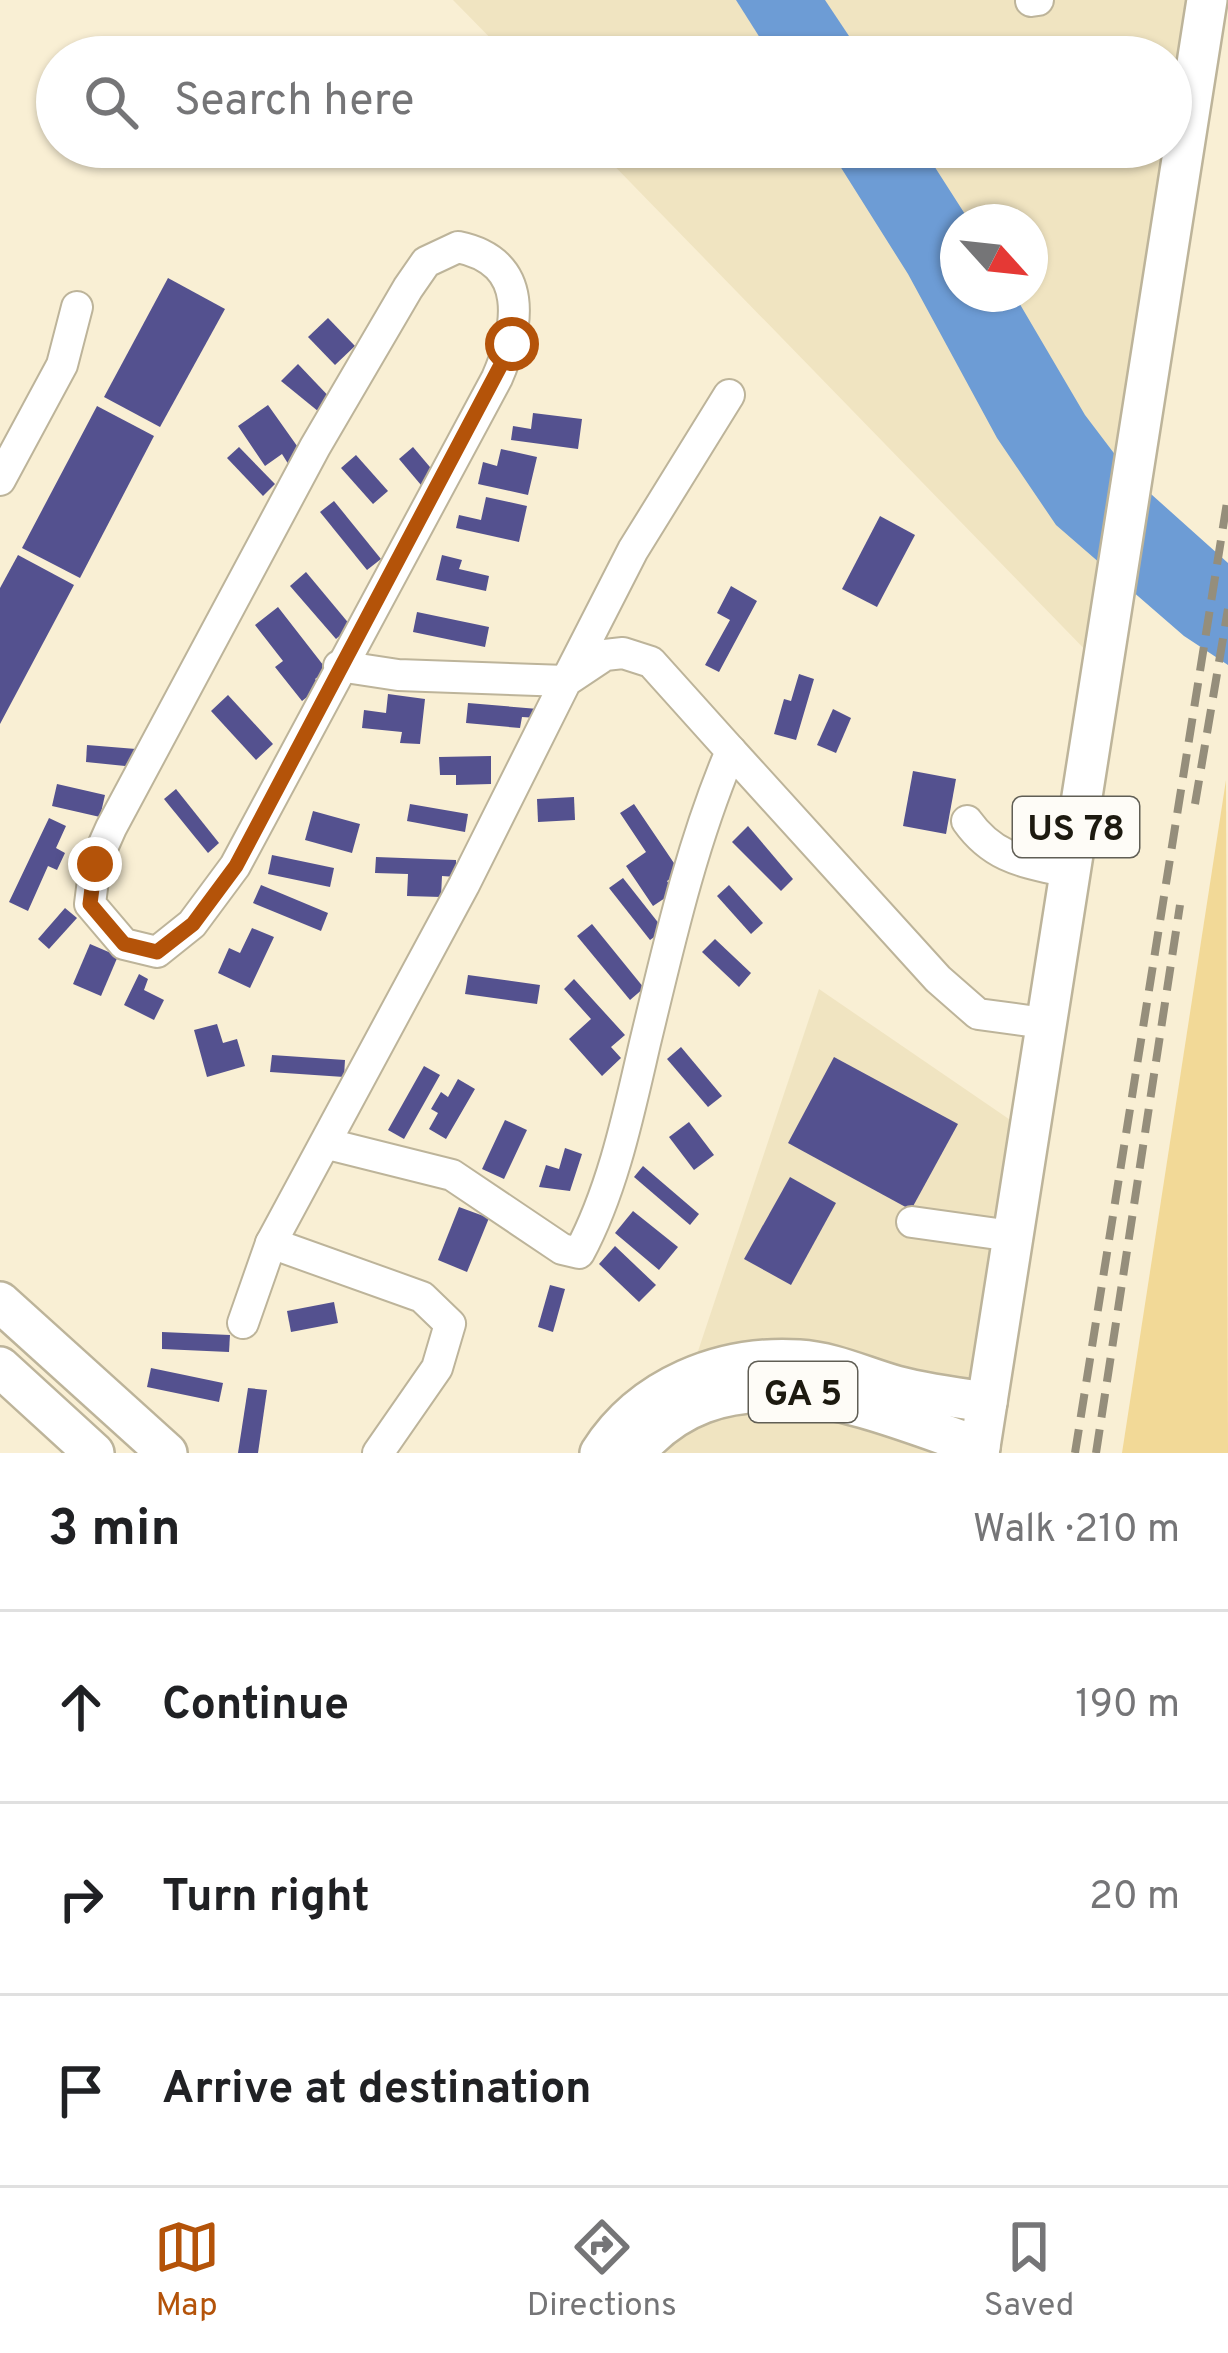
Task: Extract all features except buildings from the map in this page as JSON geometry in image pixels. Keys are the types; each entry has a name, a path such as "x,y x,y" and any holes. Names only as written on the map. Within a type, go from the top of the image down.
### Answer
{"main road":[{"name":"US 78","path":"1192,91 1207,0"},
{"name":"US 78","path":"980,1450 1179,168"},
{"path":"0,1302 167,1453"},
{"path":"600,1453 626,1420 666,1389 712,1370 760,1361 824,1364 896,1386 987,1402"},
{"path":"0,1367 94,1453"},
{"name":"GA 5","path":"635,1453 660,1428 690,1410 776,1390 829,1397 980,1450"}],"street":[{"path":"444,251 478,251 488,258 516,302 512,344 460,450 339,666 236,866 207,906 157,952 124,944 90,904 95,864 112,828 315,447 408,288 426,262 444,251"},
{"path":"0,480 62,365 77,307"},
{"path":"243,1323 271,1243 328,1144 633,550 729,395"},
{"path":"339,666 398,675 566,681 605,655 623,653 651,662 965,1002 979,1014 1044,1023"},
{"path":"328,1144 452,1175 562,1249 579,1253 622,1135 707,807 731,752"},
{"path":"968,820 984,844 1010,859 1068,872"},
{"path":"912,1222 1012,1236"},
{"path":"271,1243 422,1297 451,1324 437,1368 378,1453"}],"shaded area":[{"path":"453,0 1205,0 1192,81 1192,36 488,36"},
{"path":"616,168 1178,168 1099,664"},
{"path":"1226,780 1228,1453 1122,1453"},
{"path":"819,989 1035,1137 993,1453 664,1453"}],"water":[{"path":"736,0 825,0 849,36 759,36"},
{"path":"841,168 935,168 958,204 940,204 940,312 1025,312 1085,415 1132,477 1228,563 1228,665 1184,636 1056,525 997,438 908,274"}],"railway":[{"path":"1075,1453 1228,496"},
{"path":"1195,804 1228,609"},
{"path":"1096,1453 1180,905"}],"route":[{"path":"95,864 90,904 98,920 124,944 157,952 193,924 236,866 267,797 460,450 512,344"}]}
